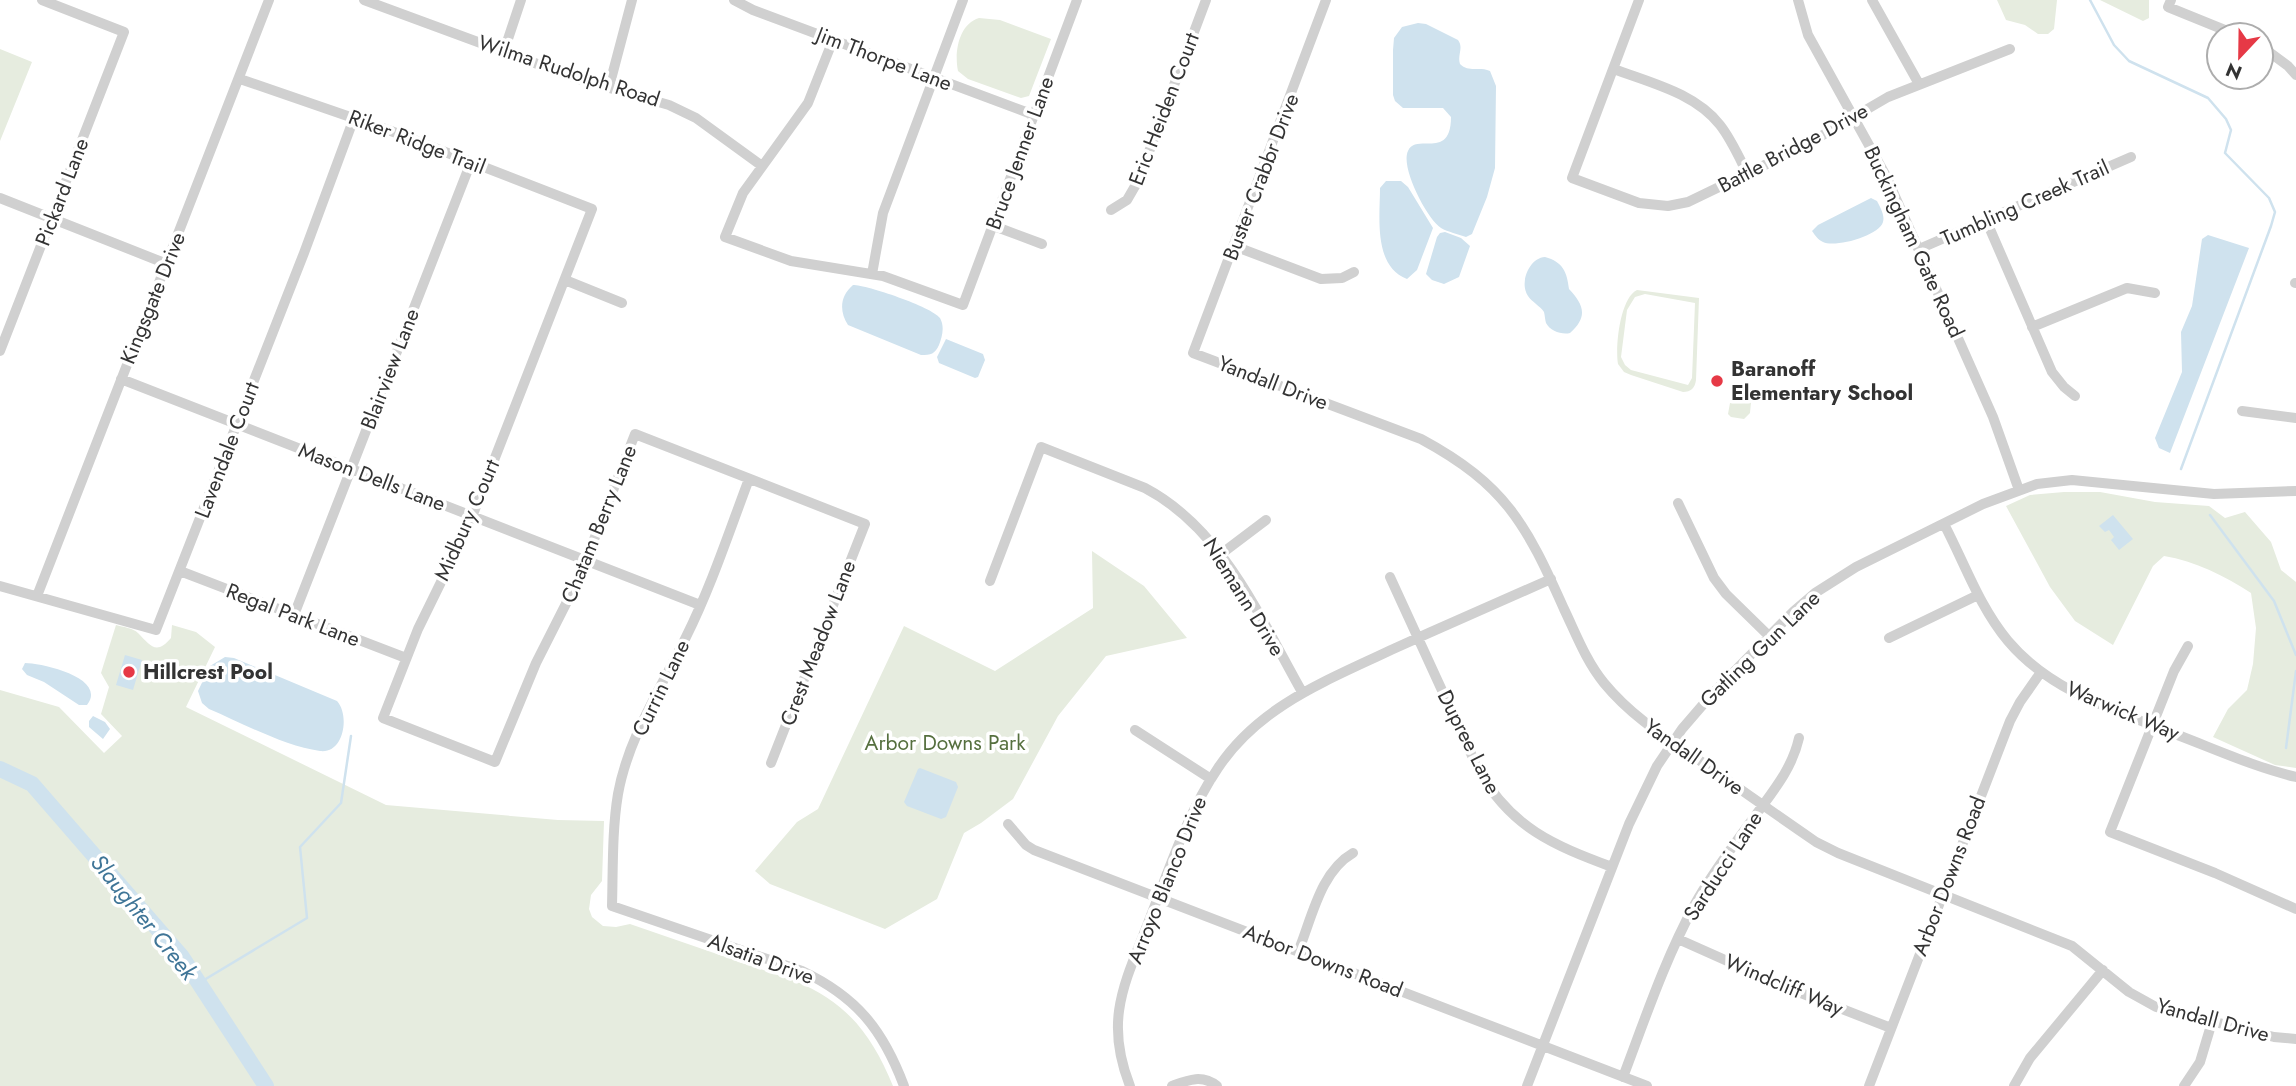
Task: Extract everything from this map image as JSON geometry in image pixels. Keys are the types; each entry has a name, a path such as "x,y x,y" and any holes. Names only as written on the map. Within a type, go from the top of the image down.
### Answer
{"street":[{"name":"Pickard Lane","path":"0,351 4,329 52,218 124,33 42,0"},
{"name":"Kingsgate Drive","path":"37,596 270,0"},
{"name":"Wilma Rudolph Road","path":"363,0 559,73 653,99 683,111 762,166"},
{"path":"503,51 521,0"},
{"path":"609,87 632,0"},
{"name":"Jim Thorpe Lane","path":"734,0 753,10 1034,115"},
{"path":"833,40 808,103 743,193 725,237 791,261 872,274 883,213 963,0"},
{"name":"Bruce Jenner Lane","path":"872,274 963,305 1077,0"},
{"name":"Eric Heiden Court","path":"1111,210 1126,200 1139,181 1206,0"},
{"name":"Buster Crabbr Drive","path":"1194,353 1326,0"},
{"path":"1639,0 1615,69 1686,97 1705,109 1721,126 1747,173"},
{"name":"Buckingham Gate Road","path":"1798,0 1808,34 1886,176 1919,249 1993,417 2019,490"},
{"path":"1872,0 1919,84"},
{"path":"2171,0 2168,7 2205,22"},
{"name":"Battle Bridge Drive","path":"1615,69 1572,178 1639,204 1668,206 1702,197 1804,146 1888,97 2010,49"},
{"path":"2275,56 2296,75"},
{"name":"Riker Ridge Trail","path":"240,79 354,118 592,209"},
{"name":"Lavendale Court","path":"0,586 156,630 354,118"},
{"name":"Tumbling Creek Trail","path":"1919,249 2131,157"},
{"name":"Blairview Lane","path":"294,615 471,162"},
{"path":"0,198 167,264"},
{"name":"Midbury Court","path":"495,762 383,718 406,658 472,516 592,209"},
{"path":"1986,220 2056,379 2075,396"},
{"path":"993,226 1042,244"},
{"path":"1234,246 1321,279 1342,278 1354,272"},
{"path":"565,281 622,303"},
{"path":"2032,327 2127,288 2155,293"},
{"name":"Yandall Drive","path":"1194,353 1408,433 1454,458 1486,482 1519,519 1530,537 1586,654 1602,680 1636,716 1816,842 2072,946 2143,1001 2156,1007 2274,1037 2296,1039"},
{"name":"Mason Dells Lane","path":"121,379 700,605"},
{"path":"2242,411 2296,418"},
{"name":"Chatam Berry Lane","path":"495,762 536,663 586,561 635,434 865,524"},
{"name":"Niemann Drive","path":"990,582 1041,447 1160,496 1193,522 1221,554 1302,691"},
{"name":"Currin Lane","path":"611,906 614,827 618,792 624,771 650,707 700,605 749,479"},
{"name":"Gatling Gun Lane","path":"1527,1086 1645,788 1673,742 1713,693 1794,611 1834,580 1983,504 2037,484 2072,480 2214,494 2296,491"},
{"path":"1678,503 1714,578 1726,594 1769,636"},
{"path":"1221,554 1266,520"},
{"name":"Crest Meadow Lane","path":"771,763 865,524"},
{"name":"Warwick Way","path":"1944,524 1978,596 2009,642 2041,672 2089,700 2258,766 2296,777"},
{"name":"Regal Park Lane","path":"180,571 406,658"},
{"name":"Dupree Lane","path":"1390,577 1479,771 1507,811 1521,823 1562,848 1612,867"},
{"name":"Arroyo Blanco Drive","path":"1130,1086 1120,1054 1117,1021 1125,985 1184,830 1211,779 1231,751 1254,727 1302,691 1551,579"},
{"path":"1889,638 1978,596"},
{"path":"2188,646 2174,671 2110,832 2215,873 2296,909"},
{"name":"Arbor Downs Road","path":"1869,1086 2010,720 2041,672"},
{"path":"1135,730 1211,779"},
{"name":"Sarducci Lane","path":"1623,1077 1678,939 1706,886 1791,764 1799,738"},
{"name":"Arbor Downs Road","path":"1008,824 1026,845 1034,850 1647,1086"},
{"path":"1298,952 1328,875 1341,860 1353,853"},
{"name":"Alsatia Drive","path":"611,906 802,971 840,992 862,1012 881,1035 894,1058 904,1086"},
{"name":"Windcliff Way","path":"1678,939 1788,988 1891,1028"},
{"path":"2014,1086 2030,1058 2104,970"},
{"path":"2184,1086 2200,1062 2212,1022"},
{"path":"1172,1086 1198,1078 1206,1079 1217,1086"}],"green space":[{"path":"1997,0 2057,0 2054,29 2048,34 2038,34 2025,25 2006,20"},
{"path":"2100,0 2149,0 2149,18 2143,21"},
{"path":"979,18 1000,20 1051,39 1029,96 1021,98 968,79 958,71 959,40 967,26"},
{"path":"0,49 32,62 0,141"},
{"path":"1637,290 1699,298 1696,380 1690,390 1683,392 1631,375 1624,372 1618,364 1620,324 1631,295","holes":["1645,294 1695,303 1692,378 1688,385 1631,370 1625,365 1621,357 1627,310 1635,297"]},
{"path":"1737,394 1747,397 1751,402 1750,413 1744,419 1728,414 1730,403"},
{"path":"2100,492 2155,502 2209,506 2225,518 2245,512 2271,542 2281,570 2296,582 2296,768 2275,765 2213,737 2228,709 2247,690 2253,664 2256,628 2251,593 2209,570 2164,556 2153,566 2113,645 2075,621 2050,587 2006,506 2030,495"},
{"name":"Arbor Downs Park","path":"1092,551 1144,586 1187,638 1106,656 1058,716 1013,799 964,833 937,899 885,929 770,884 755,871 797,822 818,809 904,626 995,671 1093,608"},
{"path":"116,625 133,630 153,647 161,646 171,638 172,625 196,632 215,647 186,707 386,805 558,820 604,821 602,881 591,895 589,909 592,917 603,926 630,924 813,989 856,1022 876,1051 893,1086 0,1086 0,690 59,707 104,753 122,736 101,714 109,687 101,673"}],"water":[{"path":"1426,24 1458,40 1460,64 1467,68 1490,71 1496,86 1495,168 1472,234 1466,237 1435,223 1416,192 1408,169 1408,151 1412,146 1440,142 1449,130 1451,117 1443,108 1403,108 1395,101 1394,38 1402,27"},
{"path":"1386,181 1401,181 1408,187 1433,228 1417,270 1407,279 1396,273 1388,263 1381,240 1380,188"},
{"path":"1871,198 1877,201 1883,217 1880,227 1874,232 1856,240 1829,243 1820,240 1812,231 1818,225"},
{"path":"1445,232 1461,238 1470,246 1459,277 1444,284 1432,280 1426,274 1437,237"},
{"path":"2208,235 2249,248 2170,453 2159,448 2155,438 2182,372 2181,332 2192,306 2202,239"},
{"path":"1545,257 1563,268 1569,289 1582,310 1580,321 1570,333 1560,333 1550,328 1544,312 1525,291 1525,278 1530,266 1539,258"},
{"path":"853,285 899,297 935,313 942,321 943,328 936,350 921,355 848,325 842,304 845,294"},
{"path":"946,339 983,354 985,360 978,377 939,363 937,357"},
{"path":"2113,515 2133,539 2119,550 2111,540 2114,537 2109,530 2105,532 2099,526"},
{"name":"Hillcrest Pool","path":"125,655 142,660 133,690 116,685"},
{"path":"225,657 234,658 337,701 344,724 335,746 320,751 292,744 209,709 202,703 198,691 210,666"},
{"path":"25,663 58,669 81,680 89,687 91,695 87,705 79,705 44,682 27,675 22,669"},
{"path":"93,716 105,722 110,729 103,739 89,727"},
{"path":"920,768 956,782 958,787 946,817 941,819 907,806 904,802"}],"waterway":[{"path":"2090,0 2114,45 2129,61 2208,98 2226,119 2231,130 2225,153 2269,198 2275,212 2181,469"},
{"path":"2210,515 2274,601 2296,655"},
{"path":"2286,748 2296,671"},
{"path":"199,983 307,918 300,847 341,803 351,736"},
{"name":"Slaughter Creek","path":"0,769 32,784 182,957 266,1086"}],"place":[{"name":"Baranoff Elementary School","path":"1717,381"},
{"name":"Hillcrest Pool","path":"129,672"}]}
